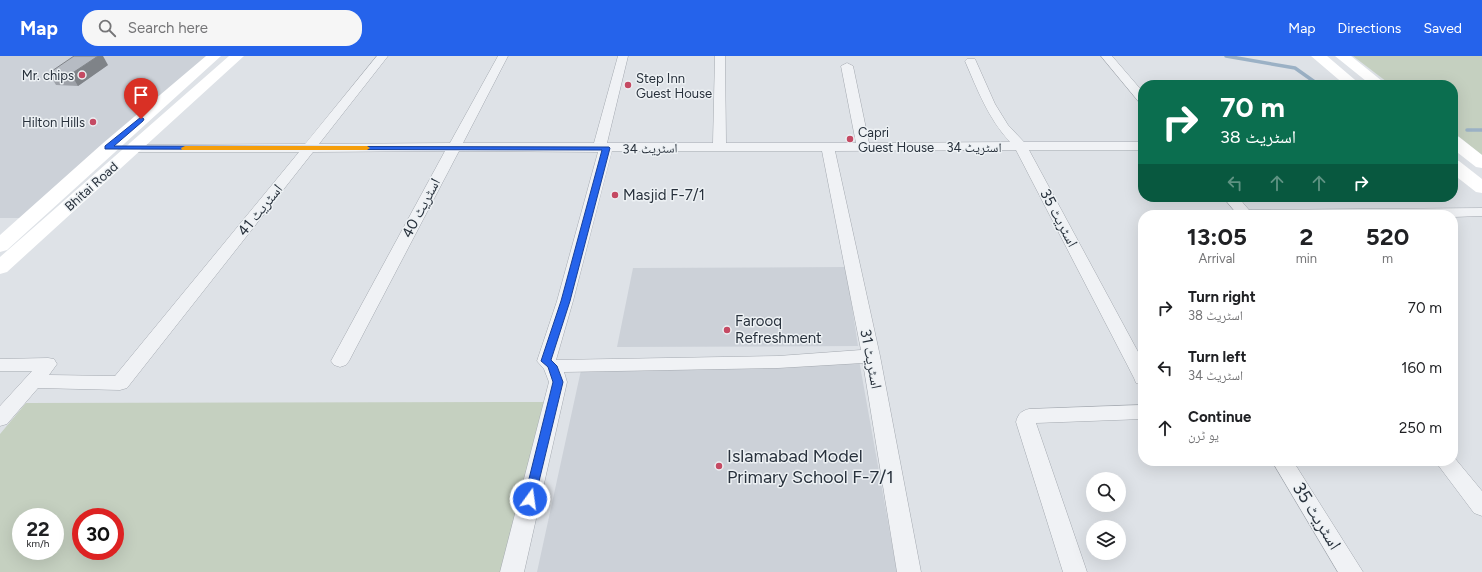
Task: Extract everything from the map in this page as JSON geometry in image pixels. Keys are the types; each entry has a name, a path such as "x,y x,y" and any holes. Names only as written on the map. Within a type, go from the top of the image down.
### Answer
{"street":[{"name":"Bhitai Road","path":"0,268 7,242 108,148 214,56"},
{"name":"Bhitai Road","path":"7,242 37,233 237,56"},
{"name":"اسٹریٹ 41","path":"34,381 120,383 383,56"},
{"name":"اسٹریٹ 40","path":"340,361 453,148 504,56"},
{"path":"512,572 558,382 552,366 546,361 565,301 603,148 623,56"},
{"path":"719,146 720,56"},
{"path":"1106,56 1138,94"},
{"path":"1318,56 1348,80"},
{"path":"1342,56 1373,80"},
{"name":"اسٹریٹ 35","path":"971,61 989,104 1003,126 1021,147 1138,369"},
{"path":"847,66 863,147"},
{"path":"1458,145 1482,163"},
{"name":"اسٹریٹ 34","path":"133,148 1138,146"},
{"name":"اسٹریٹ 31","path":"828,147 871,356 909,572"},
{"path":"108,148 133,148"},
{"path":"1458,169 1482,188"},
{"path":"1234,202 1241,210"},
{"path":"1458,212 1482,212"},
{"path":"552,366 778,362 871,356"},
{"path":"0,365 48,364 0,419"},
{"path":"1075,572 1026,422 1027,418 1030,416 1138,412"},
{"name":"اسٹریٹ 35","path":"1285,466 1352,572"},
{"path":"1449,466 1482,507"}],"shaded area":[{"path":"0,56 207,56 21,218 0,218"},
{"path":"846,267 858,346 617,347 633,268"},
{"name":"Islamabad Model Primary School F-7/1","path":"859,360 897,572 537,572 583,361"}],"green space":[{"path":"1353,56 1482,56 1482,155 1458,136 1458,80 1384,80"},
{"path":"547,402 504,572 0,572 0,434 26,403"}],"building":[{"path":"74,56 98,56 71,74 49,73"}],"waterway":[{"path":"1226,56 1295,68 1312,80"},
{"path":"1467,130 1482,130"}],"slow traffic":[{"path":"185,148 367,148"}],"place":[{"name":"Mr. chips","path":"82,75"},
{"name":"Step Inn Guest House","path":"628,85"},
{"name":"Hilton Hills","path":"93,122"},
{"name":"Capri Guest House","path":"850,139"},
{"name":"Masjid F-7/1","path":"615,195"},
{"name":"Farooq Refreshment","path":"727,330"},
{"name":"Islamabad Model Primary School F-7/1","path":"719,466"}],"route":[{"path":"141,119 108,148 606,148 565,301 546,361 552,366 558,382 530,499"}]}
